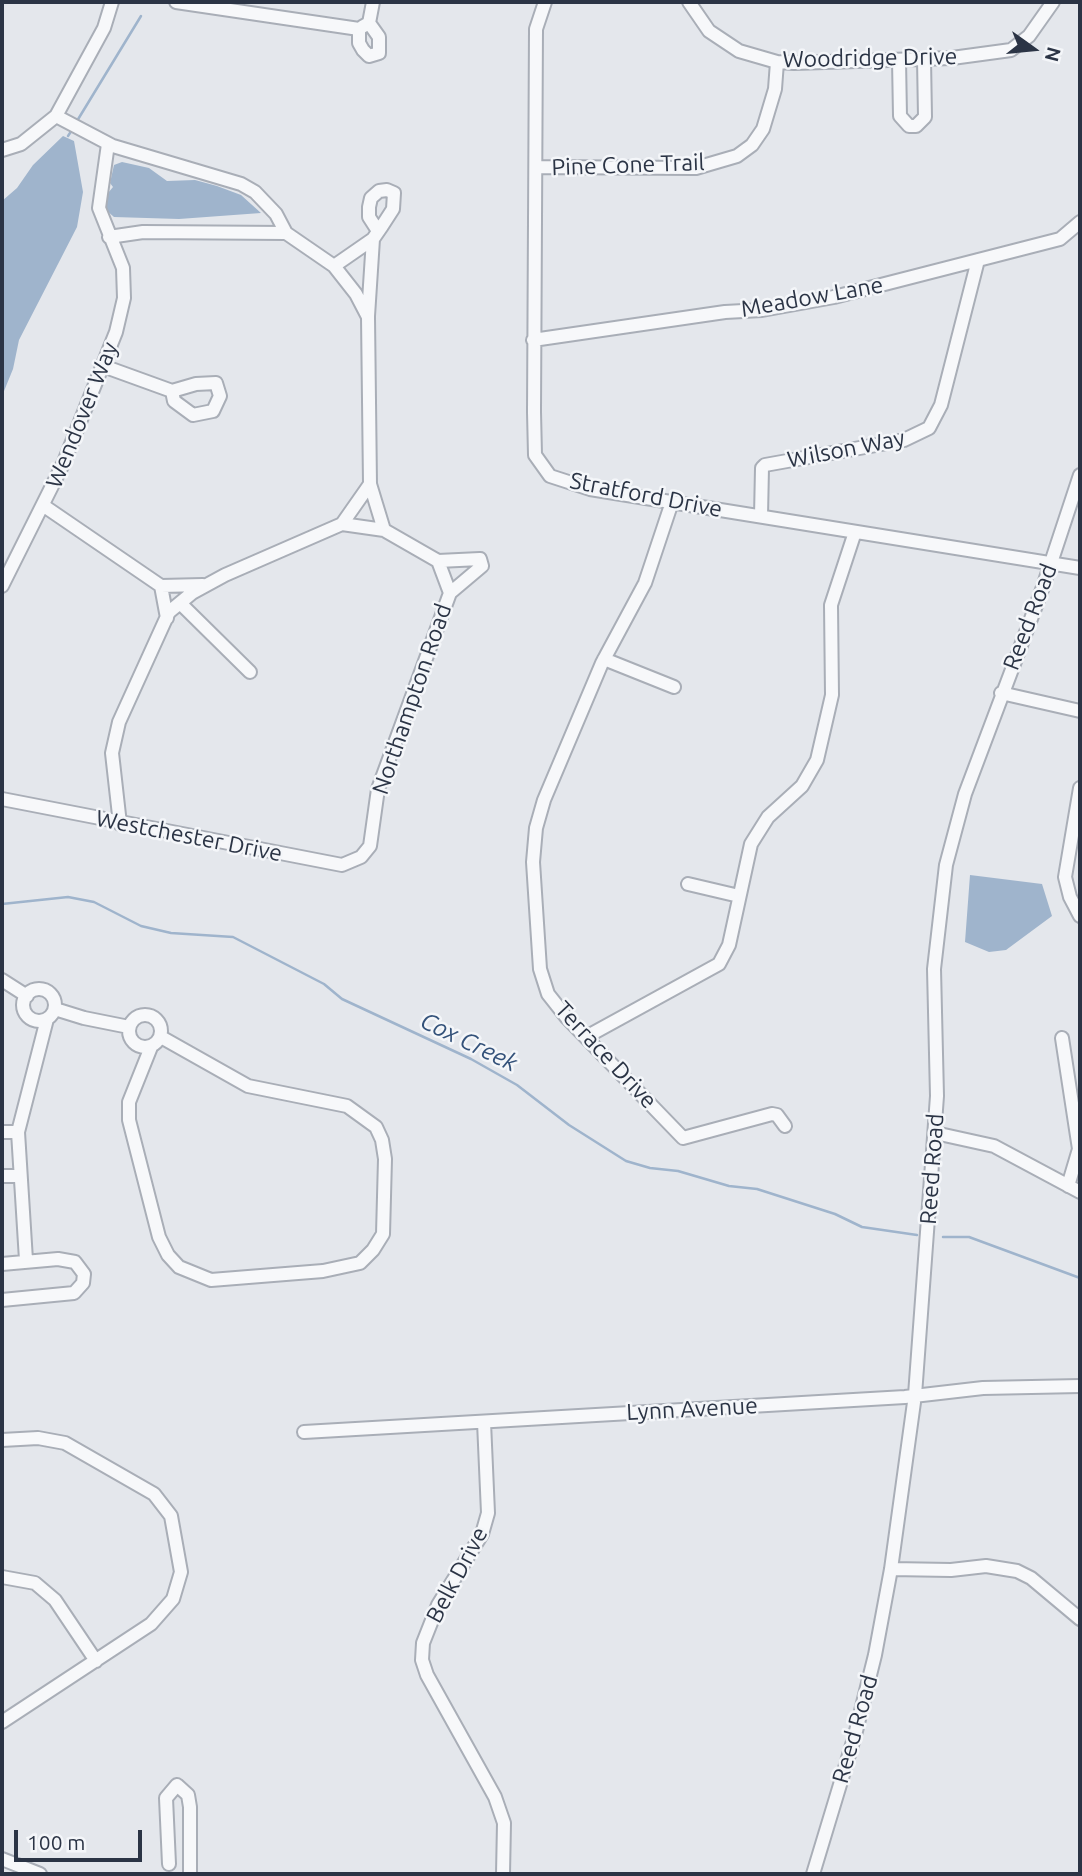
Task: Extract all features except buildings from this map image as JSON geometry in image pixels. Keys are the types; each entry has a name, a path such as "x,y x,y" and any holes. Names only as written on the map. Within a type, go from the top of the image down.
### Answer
{"street":[{"path":"2,150 21,144 60,118 104,28 112,2"},
{"path":"176,2 364,26 373,2"},
{"name":"Stratford Drive","path":"545,2 536,29 533,340 535,455 550,476 590,489 1080,568"},
{"name":"Woodridge Drive","path":"689,2 709,31 739,51 777,62 924,59 1011,50 1029,36 1054,3"},
{"path":"899,60 900,116 909,126 916,126 925,117 924,59"},
{"name":"Pine Cone Trail","path":"536,167 696,168 737,156 752,145 763,129 775,89 777,62"},
{"path":"60,118 108,144 241,184 255,192 276,214 286,233 334,266 356,294 368,317"},
{"path":"108,144 99,208 109,237 143,232 286,233"},
{"name":"Meadow Lane","path":"533,340 725,312 762,310 834,297 1060,239 1080,222"},
{"path":"334,266 376,235 368,317 370,484 384,530"},
{"name":"Wendover Way","path":"2,586 44,506 103,366 124,298 123,268 109,237"},
{"name":"Wilson Way","path":"761,516 762,468 765,465 904,440 929,428 941,405 978,260"},
{"path":"103,366 172,391"},
{"name":"Reed Road","path":"813,1874 855,1735 875,1655 891,1569 915,1395 937,1096 934,969 939,911 952,836 1080,475"},
{"path":"120,824 112,753 118,722 167,618 180,603 208,585 342,524 370,484"},
{"name":"Terrace Drive","path":"672,502 645,583 604,659 544,800 533,848 540,969 548,994 683,1138 772,1114 777,1115 785,1126"},
{"path":"44,506 161,586 208,585"},
{"path":"342,524 384,530 438,561"},
{"path":"586,1037 719,964 729,945 751,844 758,831 802,786 817,760 832,695 831,605 855,532"},
{"name":"Northampton Road","path":"370,846 378,789 450,593 482,566 480,559 438,561 450,593"},
{"path":"161,586 167,618"},
{"path":"180,603 250,672"},
{"path":"604,659 674,687"},
{"path":"1001,693 1080,711"},
{"path":"1080,788 1077,820 1065,877 1070,897 1080,916"},
{"name":"Westchester Drive","path":"2,800 342,865 361,857 370,846"},
{"path":"688,884 739,896"},
{"path":"2,980 27,996"},
{"path":"26,1260 18,1132 51,1014 54,996 44,989 34,989 23,1000 25,1013 35,1021 51,1014 129,1027"},
{"path":"151,1047 135,1044 131,1039 129,1027 137,1017 149,1016 159,1023 161,1037"},
{"path":"161,1037 248,1086 347,1106 376,1127 382,1140 385,1158 383,1234 373,1250 360,1263 323,1271 211,1280 179,1267 168,1255 159,1237 129,1120 129,1102 151,1047 161,1037"},
{"path":"1062,1038 1079,1149 1068,1186"},
{"path":"2,1132 18,1132"},
{"path":"935,1133 994,1146 1080,1192"},
{"path":"2,1176 20,1176"},
{"path":"2,1264 58,1259 75,1262 84,1274 83,1283 74,1293 2,1300"},
{"name":"Lynn Avenue","path":"304,1432 915,1395 983,1388 1080,1385"},
{"name":"Belk Drive","path":"484,1422 488,1513 482,1534 434,1615 423,1643 422,1660 427,1675 495,1797 504,1823 503,1874"},
{"path":"2,1440 38,1438 65,1443 154,1494 171,1516 181,1572 173,1599 151,1624 2,1722"},
{"path":"891,1569 951,1570 986,1566 1017,1571 1031,1578 1080,1619"},
{"path":"2,1577 35,1583 55,1600 96,1661"},
{"path":"169,1864 166,1798 177,1785 188,1795 190,1807 190,1874"},
{"path":"2,1859 40,1874"}],"water":[{"path":"63,136 74,141 83,192 77,227 19,340 13,369 2,396 2,201"},
{"path":"122,162 149,168 167,181 195,180 217,186 241,195 261,213 179,219 114,217 106,210 108,193 113,187 110,183 114,165"},
{"path":"970,875 1042,884 1052,916 1006,950 989,952 965,942"}],"waterway":[{"path":"77,121 141,16"},
{"path":"68,136 72,130"},
{"name":"Cox Creek","path":"2,904 68,897 94,902 141,926 171,933 233,937 324,984 342,999 471,1059 517,1085 569,1125 626,1161 650,1168 678,1171 729,1186 757,1189 835,1214 862,1227 917,1235"},
{"name":"Cox Creek","path":"943,1237 969,1237 1080,1278"}]}
